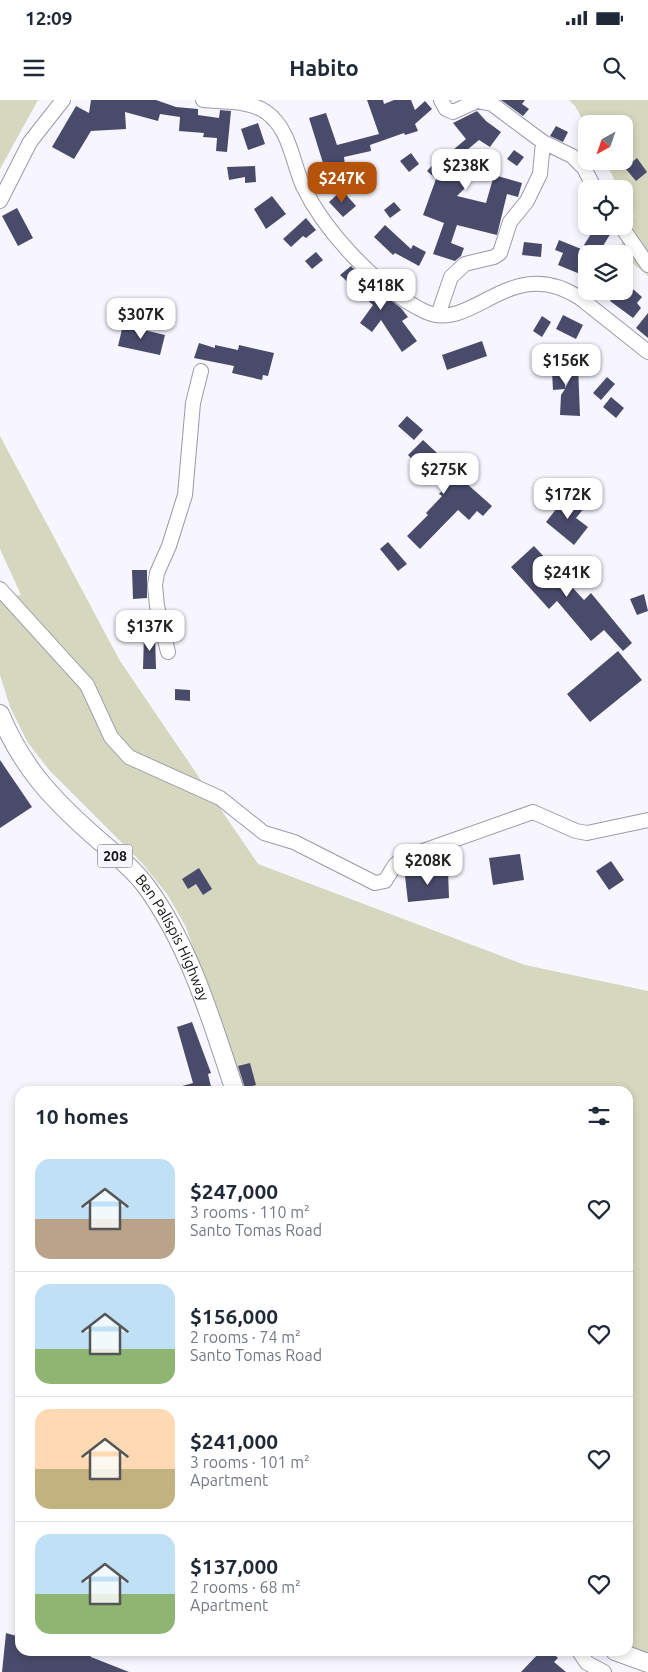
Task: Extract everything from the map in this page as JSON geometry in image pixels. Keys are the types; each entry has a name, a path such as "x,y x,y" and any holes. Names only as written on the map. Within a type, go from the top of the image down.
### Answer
{"main road":[{"name":"Ben Palispis Highway","path":"0,714 21,758 34,774 88,830 131,869 160,907 174,932 209,1012 234,1086"},
{"path":"629,1656 648,1663"}],"street":[{"path":"0,201 30,142 63,100"},
{"path":"203,100 249,104 266,112 275,120 286,138 309,197 346,248 361,264 398,294 426,312 438,315 464,310 522,284 546,283 568,290 580,298 648,352"},
{"path":"441,100 446,109 453,112 477,101 486,101 543,142 559,148 579,162 590,180"},
{"path":"438,315 451,277 465,264 494,257 500,253 510,222 527,201 540,174 543,142"},
{"path":"627,235 648,265"},
{"path":"168,652 157,606 155,585 157,573 169,546 184,495 188,473 193,403 201,371"},
{"path":"0,589 87,685 112,737 129,757 220,798 264,833 294,842 375,883 385,881 395,865 403,858 534,812 576,831 587,833 648,820"},
{"path":"582,1656 586,1663 604,1672"}],"green space":[{"path":"0,100 38,100 0,169"},
{"path":"569,100 648,100 648,276 633,264 633,245 621,245 625,235 633,235 633,180 614,180 610,170 633,170 633,115 580,115"},
{"path":"0,436 120,661 258,864 525,965 648,991 648,1653 633,1647 633,1086 240,1086 186,927 167,894 142,863 50,771 28,743 10,707 0,675 0,597 21,595 0,549"}],"building":[{"path":"91,100 156,100 176,107 198,109 198,115 219,118 220,110 231,111 227,152 216,151 217,138 203,137 204,133 179,131 180,117 160,114 158,121 125,112 126,129 91,131 74,159 52,147 76,106 89,113"},
{"path":"367,100 383,100 384,104 394,100 411,100 415,110 425,101 432,109 415,124 418,131 405,135 404,133 370,145 371,151 344,157 347,182 329,185 326,162 323,163 309,118 326,113 337,145 379,134"},
{"path":"501,100 525,100 522,104 529,109 523,116"},
{"path":"477,111 486,121 501,132 490,147 479,140 454,161 473,180 457,196 486,203 494,175 522,183 518,197 507,194 497,235 457,225 451,243 464,248 461,256 455,261 433,254 444,223 423,215 436,179 427,171 444,153 447,155 466,139 453,123"},
{"path":"258,123 265,144 248,150 241,129"},
{"path":"556,126 568,132 563,142 550,136"},
{"path":"514,150 524,157 517,166 507,159"},
{"path":"411,153 419,164 409,172 400,161"},
{"path":"637,158 647,172 636,181 627,170 633,170 633,161"},
{"path":"255,166 256,182 245,183 245,177 229,180 227,167"},
{"path":"342,190 356,206 343,217 329,202"},
{"path":"272,196 286,214 266,229 254,209"},
{"path":"394,202 401,210 390,218 384,210"},
{"path":"17,208 33,238 18,246 2,216"},
{"path":"306,218 316,230 306,238 303,236 291,247 283,239"},
{"path":"385,225 411,249 413,245 426,252 419,266 395,253 393,255 374,237"},
{"path":"590,235 610,235 604,245 584,245"},
{"path":"559,240 578,248 578,273 558,265 563,253 555,250"},
{"path":"524,242 542,244 541,257 522,255"},
{"path":"316,252 323,260 312,269 305,261"},
{"path":"351,266 362,278 401,308 408,317 402,321 417,341 402,352 381,320 372,332 360,323 373,305 340,275"},
{"path":"633,289 642,297 637,303 641,308 633,318 610,301 633,300"},
{"path":"648,313 648,338 636,328"},
{"path":"563,315 583,325 576,339 556,329"},
{"path":"542,316 551,322 542,337 533,331"},
{"path":"123,325 165,335 160,355 118,346"},
{"path":"482,341 487,356 447,370 442,355"},
{"path":"199,343 215,348 215,345 238,350 239,345 274,353 268,376 263,375 262,380 232,373 234,366 194,358"},
{"path":"551,355 567,356 565,388 578,365 580,416 560,415 561,395 565,389 553,390"},
{"path":"607,377 615,384 601,400 593,393"},
{"path":"611,397 624,408 616,418 603,407"},
{"path":"407,416 423,430 414,440 398,426"},
{"path":"423,440 450,465 448,467 492,506 483,516 477,511 469,520 458,510 420,549 407,536 428,515 426,513 442,496 439,494 443,490 408,455"},
{"path":"568,494 585,507 576,518 588,527 574,545 546,522"},
{"path":"388,542 407,564 398,571 380,549"},
{"path":"534,546 584,600 591,593 632,643 623,651 604,630 591,641 557,601 549,609 511,567"},
{"path":"587,562 600,576 592,583 580,570"},
{"path":"132,570 147,570 147,598 133,599"},
{"path":"644,594 648,611 637,615 630,599"},
{"path":"144,634 155,634 156,669 143,669"},
{"path":"618,651 642,680 590,722 567,694"},
{"path":"175,689 190,690 190,701 175,700"},
{"path":"0,760 32,807 0,828"},
{"path":"520,854 524,880 493,885 489,858"},
{"path":"611,861 624,880 609,890 596,871"},
{"path":"199,868 212,889 203,895 196,884 188,889 182,879"},
{"path":"426,870 448,870 449,898 408,902 405,876 426,873"},
{"path":"192,1022 211,1073 208,1074 211,1086 182,1086 193,1083 177,1027"},
{"path":"250,1063 256,1085 244,1086 238,1066"},
{"path":"6,1633 15,1636 15,1656 90,1656 129,1672 2,1672"},
{"path":"536,1656 556,1656 558,1658 554,1662 566,1672 521,1672"}]}
